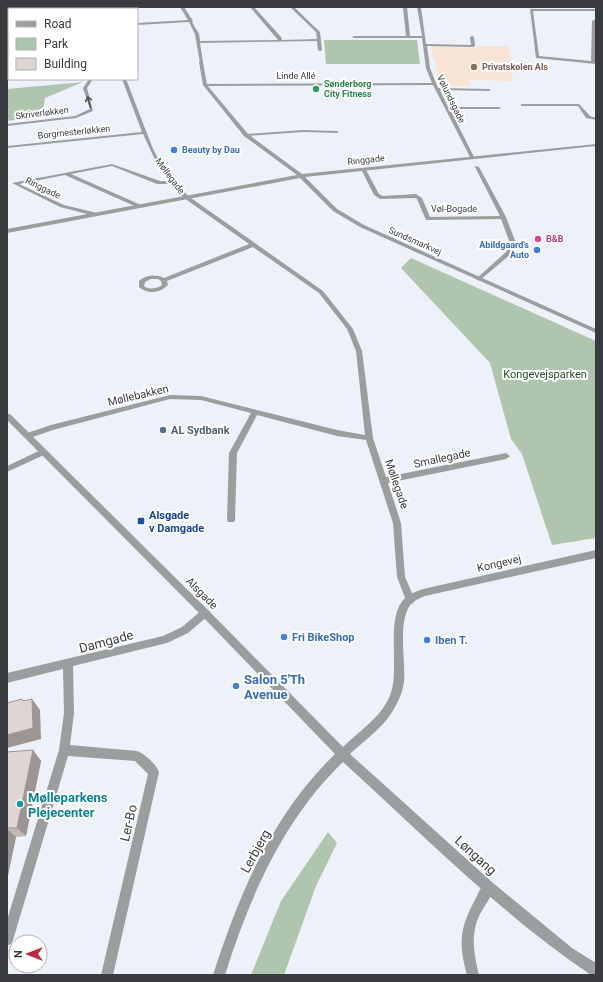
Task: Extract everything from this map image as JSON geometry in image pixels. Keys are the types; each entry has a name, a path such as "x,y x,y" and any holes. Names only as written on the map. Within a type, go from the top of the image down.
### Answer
{"street":[{"name":"Sundsmarkvej","path":"182,7 191,21 199,42 205,85 246,135 302,176 336,210 347,218 596,331"},
{"path":"252,7 280,38 280,40"},
{"path":"292,7 318,32 320,50"},
{"path":"405,7 408,37"},
{"name":"Vølundsgade","path":"419,7 422,37 428,68 446,108 472,157"},
{"path":"596,10 531,10 537,57 594,63 594,21 596,20"},
{"path":"138,24 191,21"},
{"path":"354,37 422,37"},
{"path":"424,45 473,46 472,37"},
{"path":"199,42 319,40"},
{"name":"Skriverløkken","path":"7,125 76,117 92,110 86,88 90,80"},
{"name":"Møllegade","path":"124,80 143,133 160,164 186,197 252,245 321,292 338,311 350,329 359,352 369,438 397,523 402,577 410,600"},
{"name":"Linde Allé","path":"205,85 435,84"},
{"path":"437,89 489,90"},
{"path":"522,105 579,105 588,117 596,119"},
{"path":"446,108 499,108"},
{"path":"246,135 303,131 337,132"},
{"name":"Borgmesterløkken","path":"7,147 143,133"},
{"name":"Ringgade","path":"7,231 302,176 596,145"},
{"name":"Ringgade","path":"95,214 62,206 14,183 112,165 159,183 173,182"},
{"path":"477,167 503,217 513,243 509,253 479,279"},
{"name":"Vøl-Bogade","path":"363,169 377,195 382,198 416,196 419,198 428,219 503,217"},
{"path":"66,173 139,206"},
{"path":"164,280 252,245"},
{"name":"Møllebakken","path":"27,436 51,428 170,397 201,398 337,434 369,438"},
{"path":"231,520 233,453 256,412"},
{"name":"Alsgade","path":"7,416 205,612 342,754"},
{"path":"7,469 43,452"},
{"name":"Smallegade","path":"383,481 506,456"},
{"name":"Kongevej","path":"410,600 423,593 596,554"},
{"path":"342,754 382,720 392,701 399,681 400,621 403,609 410,600"},
{"name":"Damgade","path":"7,678 164,640 185,630 205,612"},
{"path":"7,940 64,750 69,713 68,664"},
{"name":"Ler-Bo","path":"64,750 137,756 154,772 107,975"},
{"name":"Løngang","path":"342,754 489,887 568,952 596,971"},
{"name":"Lerbjerg","path":"219,975 231,939 252,886 276,839 303,799 342,754"},
{"path":"473,975 468,958 467,938 471,917 489,887"}],"shaded area":[{"name":"Privatskolen Als","path":"431,46 477,48 477,46 509,46 513,81 469,80 471,86 443,86 436,71 437,69 434,57 432,57 431,52 433,52"}],"green space":[{"path":"324,40 417,40 420,64 326,64"},
{"path":"83,82 45,98 42,116 7,121 7,89"},
{"name":"Kongevejsparken","path":"411,258 596,341 596,538 552,545 522,454 511,439 490,363 401,268"},
{"path":"328,832 337,843 316,886 284,975 251,975 281,901"}],"building":[{"path":"22,699 23,701 32,699 33,728 7,735 7,703"},
{"path":"33,750 17,828 7,828 7,752"}],"place":[{"name":"Privatskolen Als","path":"474,67"},
{"name":"Sønderborg City Fitness","path":"316,89"},
{"name":"Beauty by Dau","path":"174,150"},
{"name":"B&B","path":"538,239"},
{"name":"Abildgaard's Auto","path":"537,250"},
{"name":"AL Sydbank","path":"163,430"},
{"name":"Alsgade v Damgade","path":"141,521"},
{"name":"Fri BikeShop","path":"284,637"},
{"name":"Iben T.","path":"427,640"},
{"name":"Salon 5'Th Avenue","path":"236,686"},
{"name":"Mølleparkens Plejecenter","path":"20,804"}]}
